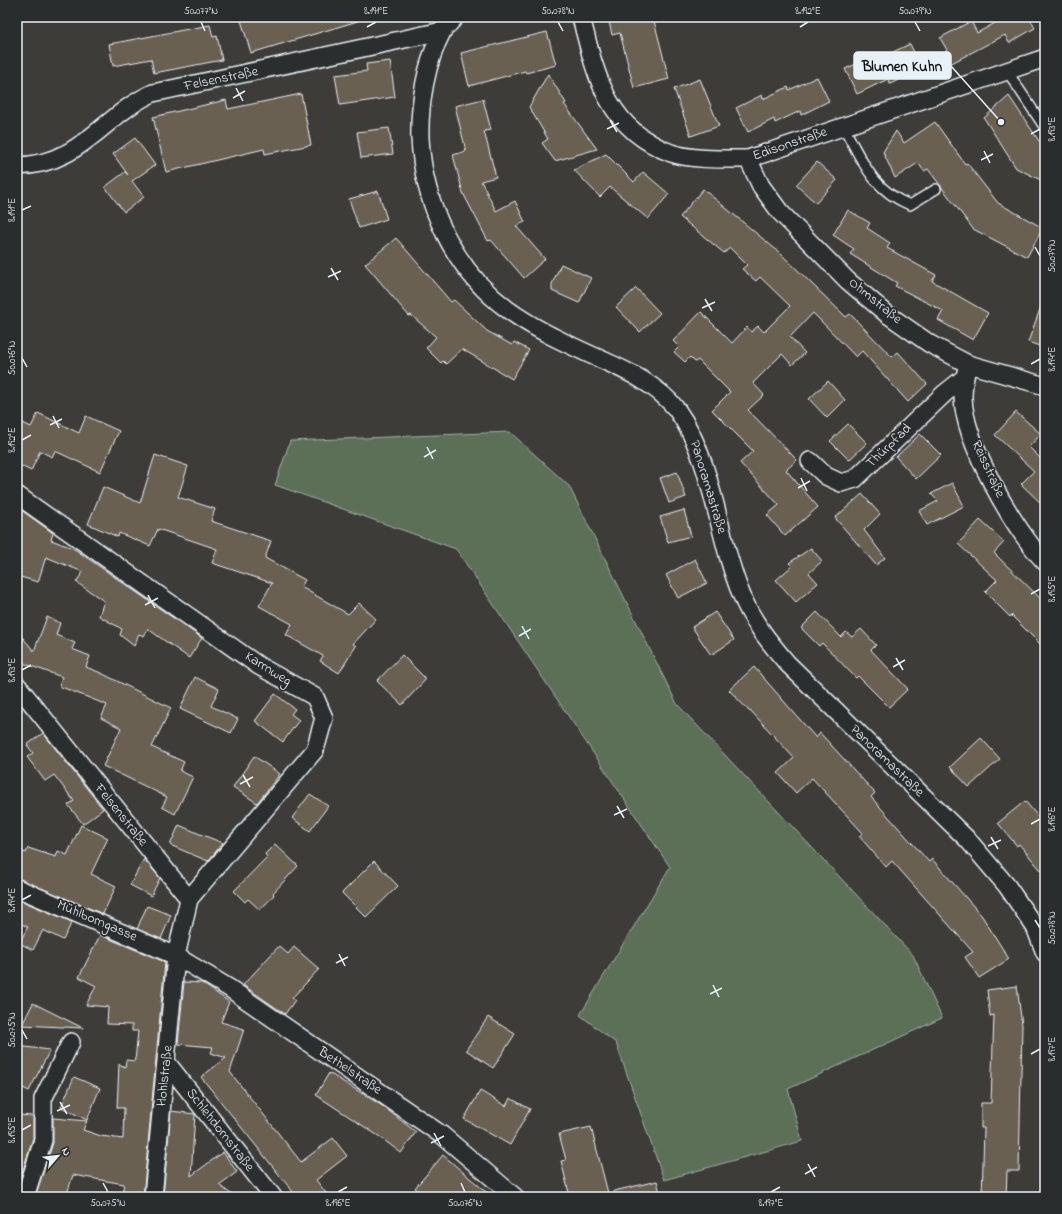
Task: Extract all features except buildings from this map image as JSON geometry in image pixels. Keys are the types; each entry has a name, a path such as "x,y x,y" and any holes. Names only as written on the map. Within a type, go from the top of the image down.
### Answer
{"street":[{"name":"Panoramastraße","path":"455,17 442,31 427,72 420,123 421,160 431,202 449,243 474,278 506,309 543,332 626,371 653,387 676,408 693,436 742,597 764,635 787,664 968,840 1007,886 1035,927 1045,953"},
{"name":"Edisonstraße","path":"581,17 595,71 611,106 638,135 672,153 710,159 748,159 1045,58"},
{"name":"Felsenstraße","path":"17,166 46,162 69,153 88,141 136,101 153,94 442,31"},
{"name":"Ohmstraße","path":"748,159 761,186 780,212 848,281 887,314 966,371 1045,386"},
{"name":"Thürpfad","path":"810,461 826,476 841,483 855,479 966,371"},
{"name":"Reisstraße","path":"966,371 963,398 965,411 976,446 993,486 1015,524 1045,562"},
{"name":"Karrnweg","path":"17,495 259,666 314,697 324,718 315,750 189,900"},
{"name":"Felsenstraße","path":"17,685 189,900"},
{"name":"Mühlborngasse","path":"17,888 176,956"},
{"path":"176,956 189,900"},
{"name":"Hohlstraße","path":"153,1197 167,1063 176,956"},
{"name":"Bethelstraße","path":"176,956 229,988 442,1135 516,1197"},
{"path":"25,1197 43,1140 43,1099 71,1042"},
{"name":"Schlehdornstraße","path":"167,1063 273,1197"}],"lane":[{"path":"1007,71 1045,128"},
{"path":"843,126 868,171 879,186 895,198 910,205 936,189"}],"green space":[{"path":"510,432 569,486 677,704 913,955 942,1018 788,1089 802,1141 664,1180 616,1043 580,1015 670,867 456,549 275,485 290,441"}],"place":[{"name":"Blumen Kuhn","path":"1001,122"}]}
